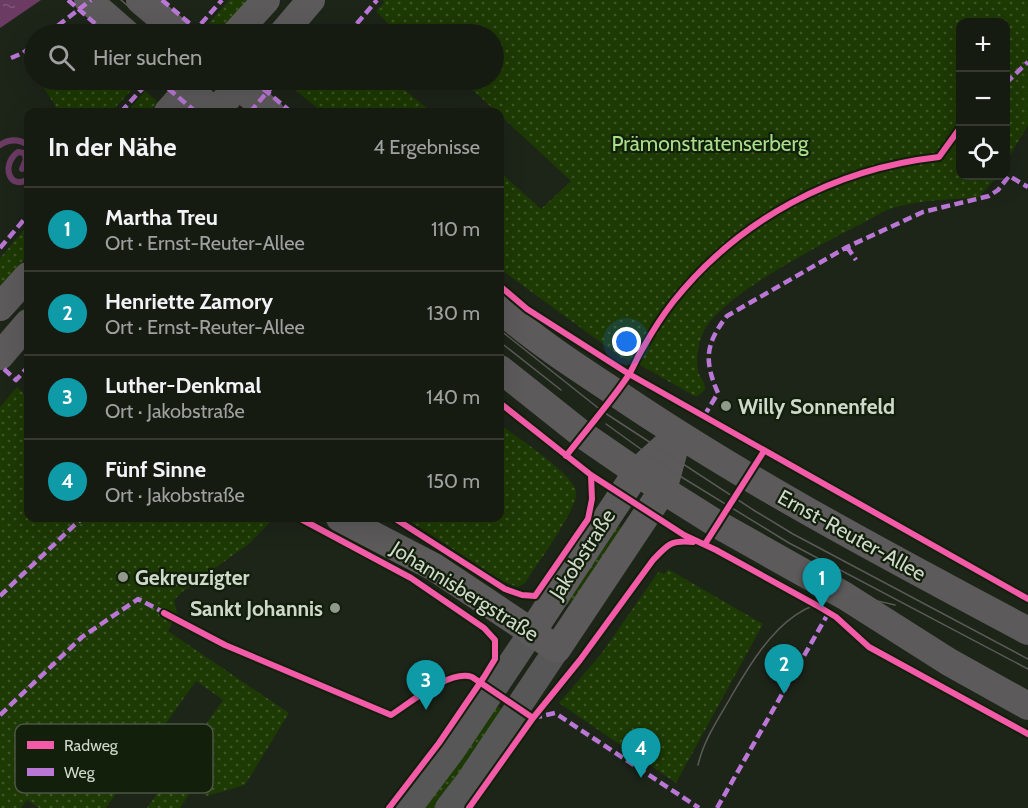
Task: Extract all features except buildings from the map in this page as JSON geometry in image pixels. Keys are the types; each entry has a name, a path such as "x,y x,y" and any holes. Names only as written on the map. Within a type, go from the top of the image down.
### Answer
{"main road":[{"path":"88,0 116,24"},
{"path":"140,0 168,24"},
{"path":"244,24 266,0"},
{"path":"291,24 311,0"},
{"path":"172,108 187,90"},
{"path":"190,90 210,108"},
{"path":"218,108 234,90"},
{"path":"244,90 265,108"},
{"name":"Ernst-Reuter-Allee","path":"504,312 527,332 678,435 767,489 1028,632"},
{"path":"0,356 24,328"},
{"path":"504,372 583,435 663,490 717,524 845,596 949,662 1028,706"},
{"name":"Jakobstraße","path":"531,633 637,472 678,435"},
{"name":"Jakobstraße","path":"557,650 663,490 678,435"},
{"name":"Johannisbergstraße","path":"347,522 434,567 557,650"}],"street":[{"name":"Jakobstraße","path":"410,808 452,751 531,633"},
{"name":"Jakobstraße","path":"448,808 557,650"}],"green space":[{"path":"229,0 251,0 231,24 209,23"},
{"name":"Prämonstratenserberg","path":"383,0 1028,0 1028,125 1010,155 1010,18 956,18 956,180 994,180 978,198 926,201 887,210 773,272 729,303 703,333 698,348 697,364 705,390 696,397 640,365 622,358 504,272 504,176 541,209 571,181 504,119 504,108 492,108 473,90 504,90 504,24 388,24 376,11 384,3"},
{"path":"45,90 131,90 115,108 56,108"},
{"path":"295,90 404,90 427,108 317,108"},
{"path":"145,91 158,102 153,108 130,108"},
{"path":"24,230 24,260 0,288 0,258"},
{"path":"17,387 24,394 24,522 270,522 250,543 174,600 177,613 168,631 289,713 245,785 207,796 203,793 213,793 213,724 206,724 223,700 196,681 166,724 15,724 15,793 117,793 106,808 39,808 27,800 21,808 0,808 0,407"},
{"path":"504,427 554,465 572,483 576,491 571,509 556,537 525,583 518,587 504,582 411,522 504,522"},
{"path":"617,525 624,529 580,594 564,607"},
{"path":"668,569 763,624 676,783 559,703 601,654 659,571 664,574"},
{"path":"497,706 503,710 434,808 424,808"},
{"path":"158,793 190,793 180,808 147,808"}],"water":[{"path":"0,0 41,0 0,28"}],"waterway":[{"path":"0,145 14,140 24,143"},
{"path":"24,153 18,152 9,163 12,179 16,182 24,181"},
{"path":"22,169 24,164"}],"tram line":[{"path":"107,0 135,24"},
{"path":"121,0 149,24"},
{"path":"210,90 230,108"},
{"path":"224,90 244,108"},
{"path":"504,333 602,411 755,511 793,534 1028,659"},
{"path":"504,345 561,390"},
{"path":"606,424 670,470 789,543 1028,669"},
{"path":"698,765 712,729 747,670 778,630 796,615 815,605 838,599 864,599 895,605"}],"marked path":[{"path":"68,0 96,24"},
{"path":"60,24 91,0"},
{"path":"162,0 190,24"},
{"path":"201,24 222,0"},
{"path":"357,24 377,0"},
{"path":"11,58 24,52"},
{"path":"1010,79 1028,62"},
{"path":"125,108 141,90"},
{"path":"170,90 191,108"},
{"path":"265,90 286,108"},
{"path":"254,108 269,90"},
{"path":"704,416 718,393 710,371 711,344 714,335 727,316 847,247 923,212 989,196 998,190 1009,176 1028,187"},
{"path":"0,248 24,220"},
{"path":"847,247 856,260"},
{"path":"4,369 16,380 24,371"},
{"path":"0,596 78,522"},
{"path":"0,715 82,637 138,599 169,615"},
{"path":"717,808 829,612"},
{"path":"533,718 555,713 699,808"}],"cycle path":[{"path":"566,456 628,376 650,336 673,302 699,272 728,246 758,223 826,186 900,163 939,157 956,134"},
{"path":"504,289 527,309 629,374 1028,599"},
{"path":"504,406 591,475 684,535 816,605 836,617 869,647 1028,734"},
{"path":"705,544 764,451"},
{"path":"400,522 505,589 522,595 535,596 588,519 592,499 591,475"},
{"path":"306,522 411,578 484,628 495,640 495,659 484,677 439,743 389,808"},
{"path":"469,808 533,718 580,660 653,560 670,544 693,542"},
{"path":"164,613 225,645 391,715 442,682 463,676 472,677 533,718"}],"place":[{"name":"Willy Sonnenfeld","path":"726,406"},
{"name":"Gekreuzigter","path":"123,577"},
{"name":"Sankt Johannis","path":"335,608"},
{"name":"Martha Treu","path":"822,608"},
{"name":"Henriette Zamory","path":"784,694"},
{"name":"Luther-Denkmal","path":"426,710"},
{"name":"Fünf Sinne","path":"641,778"}]}
